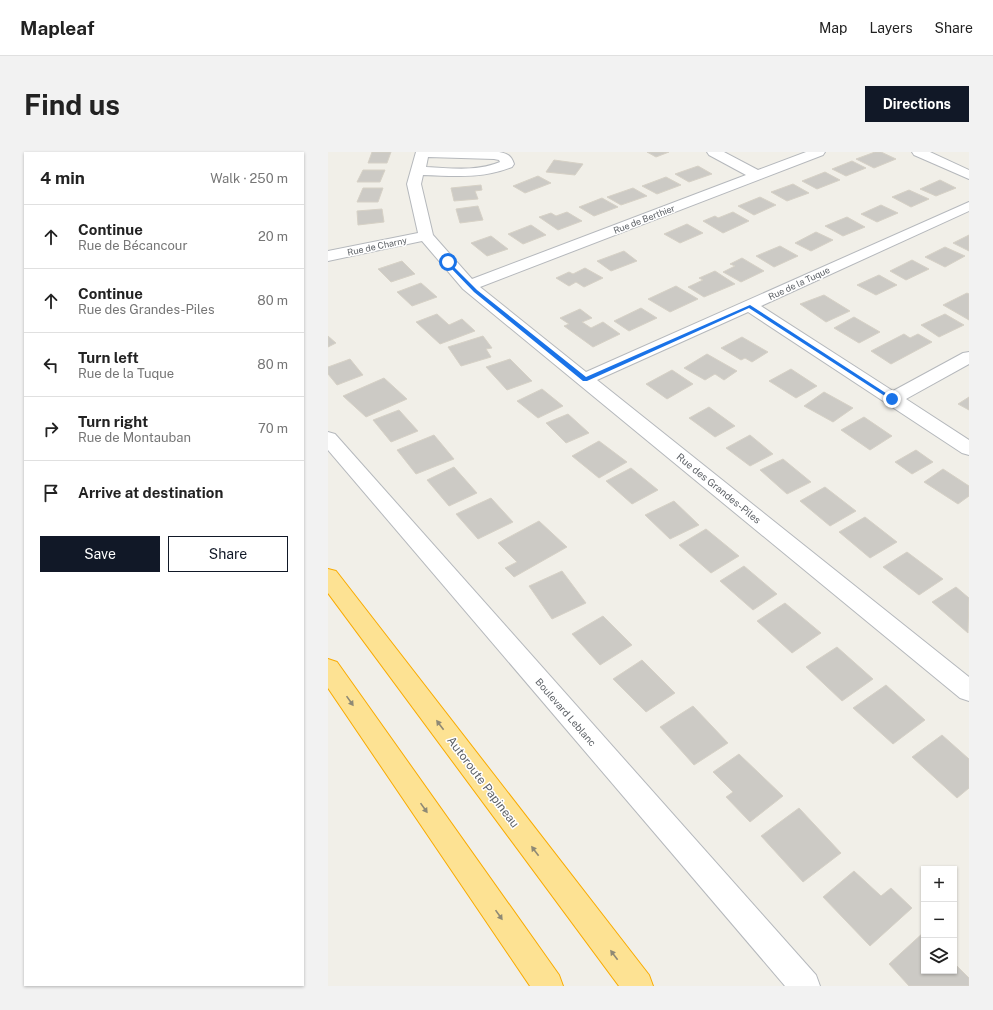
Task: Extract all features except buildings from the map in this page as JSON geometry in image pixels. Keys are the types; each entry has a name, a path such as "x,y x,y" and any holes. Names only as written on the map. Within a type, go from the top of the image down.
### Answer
{"highway":[{"name":"Autoroute Papineau","path":"328,577 638,986"},
{"path":"328,669 548,986"}],"street":[{"path":"714,152 757,175"},
{"name":"Rue de Berthier","path":"469,286 818,152"},
{"path":"919,152 969,175"},
{"path":"417,171 476,172 500,168 507,164 505,158 495,155 422,153 417,171 414,184 426,236"},
{"name":"Rue de la Tuque","path":"585,380 969,206"},
{"name":"Rue de Charny","path":"328,256 426,236"},
{"name":"Rue des Grandes-Piles","path":"426,236 469,286 969,691"},
{"path":"750,306 969,448"},
{"path":"892,399 969,357"},
{"name":"Boulevard Leblanc","path":"328,438 805,986"}],"route":[{"path":"448,262 469,286 585,380 750,306 892,399"}]}
